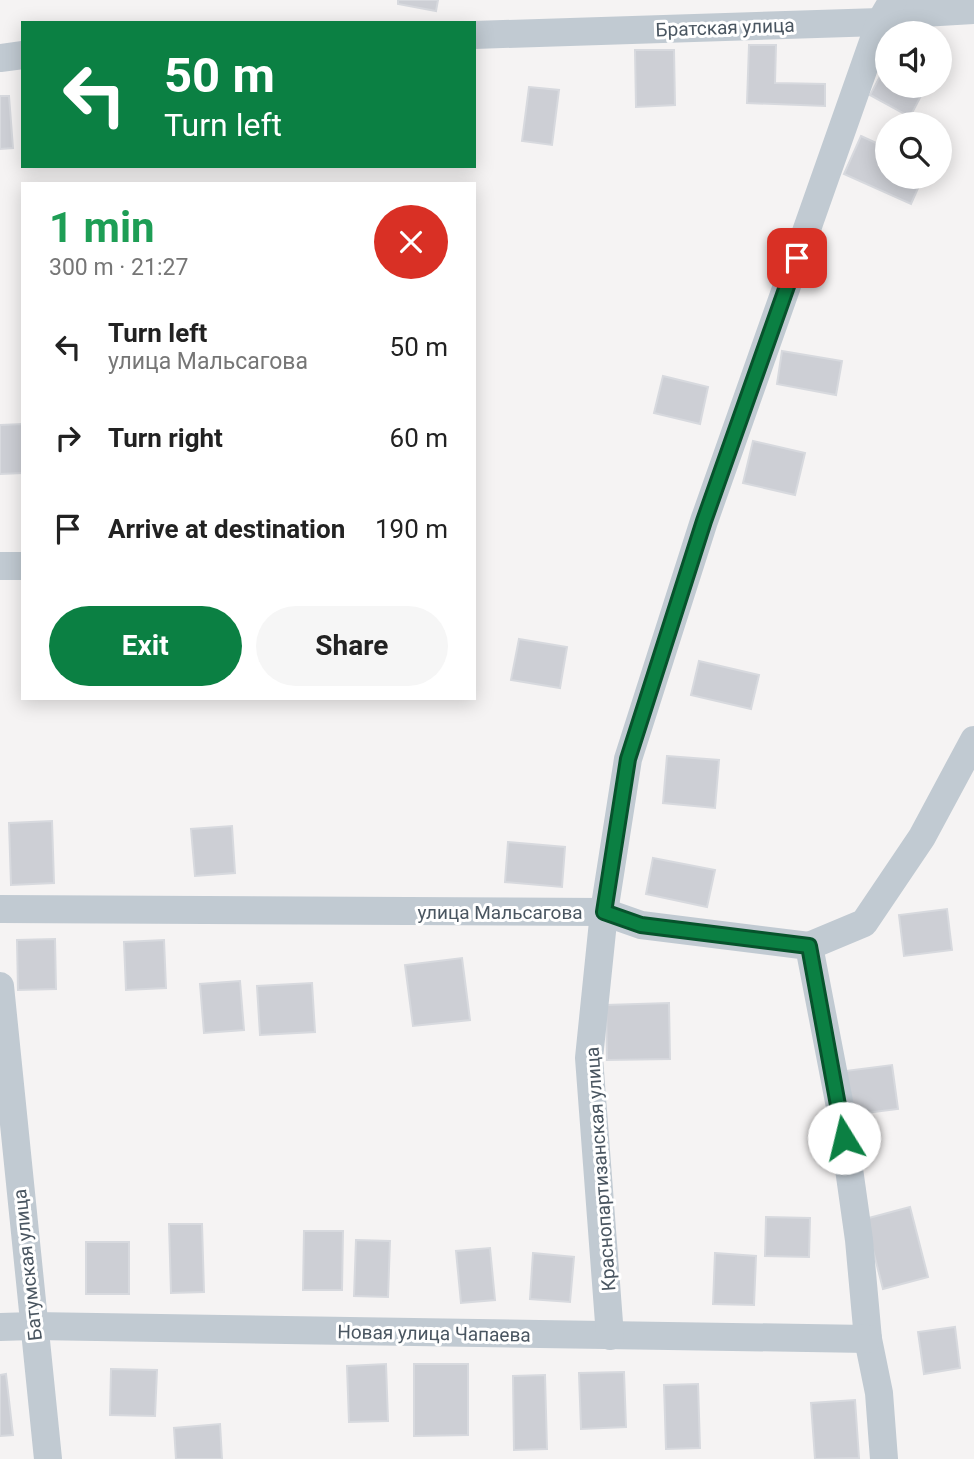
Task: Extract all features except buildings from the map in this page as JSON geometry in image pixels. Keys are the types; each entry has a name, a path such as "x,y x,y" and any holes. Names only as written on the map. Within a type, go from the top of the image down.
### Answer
{"street":[{"name":"Братская улица","path":"476,35 887,11 906,14 974,10"},
{"name":"Краснопартизанская улица","path":"610,1336 590,1058 604,912 628,759 704,521 887,11"},
{"path":"0,58 21,55"},
{"path":"0,566 21,566"},
{"path":"884,1459 878,1394 867,1339 859,1240 843,1125 809,946 864,923 922,836 974,740"},
{"name":"улица Мальсагова","path":"0,909 604,912 641,925 809,946"},
{"name":"Батумская улица","path":"0,986 48,1459"},
{"name":"Новая улица Чапаева","path":"0,1327 33,1325 867,1339"}],"route":[{"path":"797,258 704,521 628,759 604,912 641,925 809,946 844,1138"}]}
